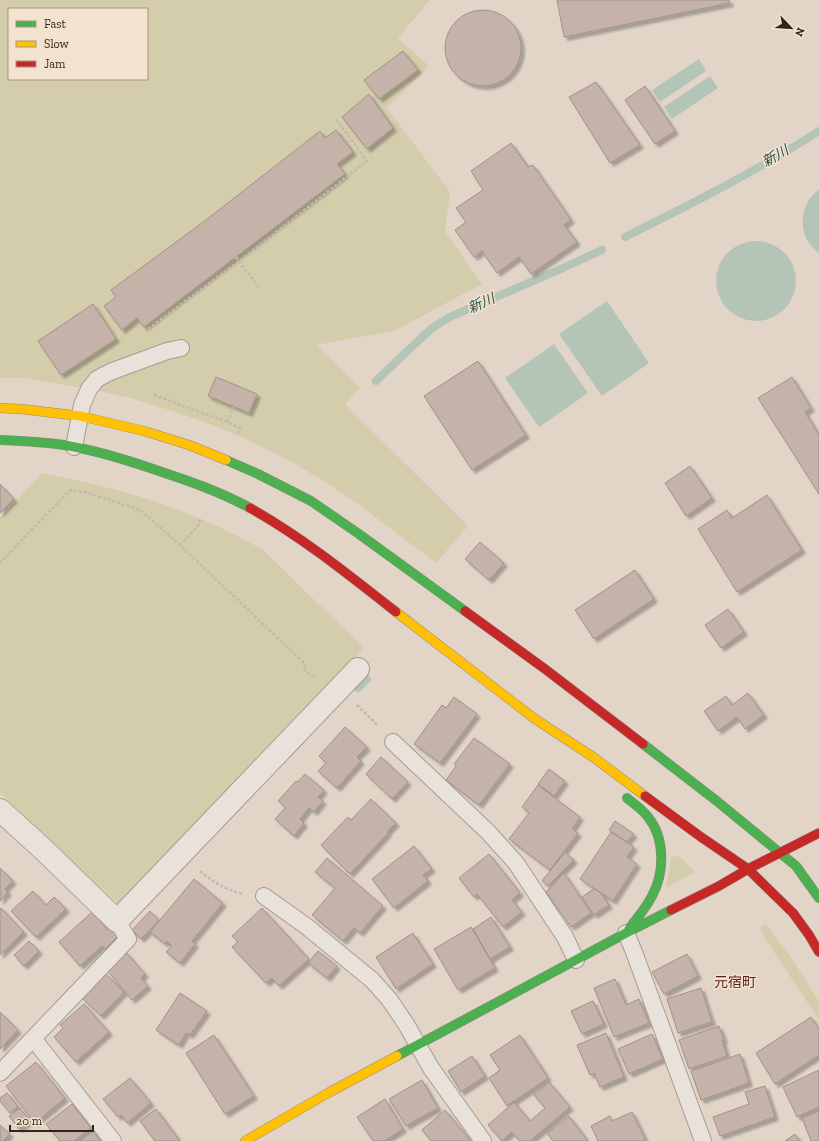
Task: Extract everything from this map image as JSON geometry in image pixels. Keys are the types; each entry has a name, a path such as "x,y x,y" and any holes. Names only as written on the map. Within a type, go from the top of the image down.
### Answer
{"street":[{"path":"0,408 80,416 144,431 189,445 223,458 311,501 545,668 718,802 796,866 819,898"},
{"path":"0,440 74,447 117,457 178,476 217,491 251,508 290,532 313,548 535,719 593,756 632,788 701,838 748,869 793,913 819,952"},
{"path":"0,810 117,921 358,670"},
{"path":"535,719 575,757"},
{"path":"622,794 648,817 654,826 661,851 661,870 656,890 649,903 626,933"},
{"path":"245,1141 328,1093 626,933 819,833"}],"lane":[{"path":"74,447 82,405 89,389 97,379 110,372 167,351 181,348"},
{"path":"393,742 488,832 516,863 564,937 576,960"},
{"path":"264,896 306,926 372,980 389,1000 406,1024 431,1068 483,1141"},
{"path":"0,1073 128,939 117,921"},
{"path":"626,933 703,1141"},
{"path":"33,1039 113,1141"}],"path":[{"path":"148,329 368,161 335,118"},
{"path":"236,257 260,287"},
{"path":"154,395 240,428 237,435"},
{"path":"227,422 234,407"},
{"path":"0,563 70,490 88,493 140,510 180,545 305,664 304,669 311,676 318,676 320,678"},
{"path":"180,545 198,526 201,519"},
{"path":"357,705 382,730"},
{"path":"214,882 232,892 244,894"}],"shaded area":[{"path":"0,0 430,0 398,38 429,66 387,108 450,192 445,231 482,284 394,331 316,345 360,388 345,404 468,526 436,563 362,507 327,483 290,461 252,442 220,428 173,411 130,398 26,378 0,378"},
{"path":"699,59 706,71 660,102 652,90"},
{"path":"710,76 718,88 672,119 664,107"},
{"path":"819,189 819,253 812,247 805,236 803,229 803,216 804,210 810,198"},
{"path":"756,241 771,244 784,253 793,266 796,281 793,296 784,309 771,318 756,321 741,318 728,309 719,296 716,281 719,266 728,253 741,244"},
{"path":"607,301 649,363 602,396 559,334"},
{"path":"554,344 588,393 539,427 505,378"},
{"path":"42,473 111,488 145,498 210,523 262,549 364,648 333,681 331,680 323,688 125,902 117,902 114,900 0,793 0,518"},
{"path":"671,857 680,857 695,872 666,888"},
{"path":"766,924 794,962 819,1002 819,1020 764,937 760,927"}],"building":[{"path":"557,0 729,0 730,3 564,37"},
{"path":"483,10 498,13 510,21 518,33 521,48 518,63 510,75 498,83 483,86 468,83 456,75 448,63 445,48 448,33 456,21 468,13"},
{"path":"403,51 418,70 379,99 364,80"},
{"path":"596,82 640,145 610,163 569,97"},
{"path":"645,86 675,131 655,144 625,100"},
{"path":"369,94 393,128 367,149 342,117"},
{"path":"336,130 353,152 337,164 345,174 144,327 137,318 122,330 104,306 116,297 111,290 206,220 320,131 325,138"},
{"path":"511,143 528,167 533,165 571,220 564,225 577,242 531,274 519,257 497,273 482,251 474,257 455,230 466,222 456,208 483,190 471,171"},
{"path":"93,304 116,339 61,375 38,341"},
{"path":"478,361 526,435 472,470 424,396"},
{"path":"216,377 257,394 249,413 208,396"},
{"path":"792,377 811,408 805,412 819,435 819,494 758,398"},
{"path":"690,466 712,498 686,516 665,483"},
{"path":"0,484 14,499 0,513"},
{"path":"767,495 802,550 737,592 698,529 727,510 732,518"},
{"path":"480,542 504,563 489,580 465,559"},
{"path":"635,570 654,599 594,639 575,610"},
{"path":"728,609 744,632 721,648 705,625"},
{"path":"748,693 764,715 745,729 737,717 718,731 704,711 726,696 732,705"},
{"path":"454,697 477,714 440,763 414,744 442,705 446,708"},
{"path":"345,727 367,747 357,757 361,761 337,788 318,771 326,763 319,756"},
{"path":"474,738 510,764 479,805 446,780 456,766 454,764"},
{"path":"381,757 408,782 392,799 366,774"},
{"path":"549,769 565,781 554,796 538,784"},
{"path":"305,774 324,790 318,797 323,801 314,812 309,808 300,819 304,823 294,836 275,819 286,807 278,801 296,781 298,782"},
{"path":"538,785 580,817 572,829 578,833 550,870 509,839 529,813 522,807"},
{"path":"371,799 396,823 350,874 321,845 348,817 351,820"},
{"path":"615,821 634,834 627,842 609,830"},
{"path":"611,832 634,847 627,857 637,864 613,901 580,879"},
{"path":"414,846 432,869 423,875 428,881 394,908 372,879"},
{"path":"565,852 574,860 548,886 542,881"},
{"path":"489,854 520,893 512,900 522,912 503,927 477,894 474,897 459,878"},
{"path":"327,858 383,906 360,933 354,928 343,941 312,915 335,888 315,872"},
{"path":"0,868 13,881 5,889 8,892 0,901"},
{"path":"564,873 591,913 571,927 546,892"},
{"path":"194,879 223,903 192,941 195,944 180,963 166,952 172,946 167,941 165,944 150,932"},
{"path":"594,889 601,893 609,905 594,915 582,897"},
{"path":"33,891 46,905 54,897 66,909 36,937 11,911"},
{"path":"1,908 24,932 0,955 0,909"},
{"path":"262,908 309,959 279,986 272,978 266,983 232,947 238,942 232,936"},
{"path":"150,911 159,920 141,939 132,930"},
{"path":"92,912 108,930 110,927 118,936 105,949 102,946 80,966 59,942"},
{"path":"491,917 510,947 490,959 473,929"},
{"path":"471,927 495,968 458,990 434,949"},
{"path":"413,933 433,964 396,989 376,957"},
{"path":"29,941 39,951 24,966 14,955"},
{"path":"318,951 337,966 327,978 308,963"},
{"path":"126,952 145,974 141,978 148,986 132,1000 106,969"},
{"path":"687,954 698,976 664,994 652,972"},
{"path":"106,974 124,992 101,1016 82,998"},
{"path":"615,979 626,1005 639,999 649,1023 614,1037 594,988"},
{"path":"701,988 712,1022 678,1033 667,999"},
{"path":"180,993 207,1011 190,1035 186,1033 179,1045 156,1030"},
{"path":"593,1001 604,1024 582,1034 571,1011"},
{"path":"84,1004 109,1032 76,1062 54,1037 63,1028 60,1025"},
{"path":"0,1012 18,1030 0,1049"},
{"path":"811,1017 819,1029 819,1055 775,1084 756,1053"},
{"path":"719,1026 724,1040 722,1040 727,1056 689,1069 679,1040"},
{"path":"606,1033 624,1077 600,1087 594,1073 590,1075 577,1045"},
{"path":"652,1034 663,1059 629,1074 618,1049"},
{"path":"214,1035 254,1096 225,1114 186,1053"},
{"path":"520,1035 548,1078 507,1106 489,1078 500,1070 490,1055"},
{"path":"740,1054 749,1083 701,1100 691,1071"},
{"path":"472,1056 485,1076 461,1092 448,1071"},
{"path":"36,1062 65,1098 35,1123 6,1086"},
{"path":"819,1070 819,1107 797,1117 783,1087"},
{"path":"130,1078 151,1103 127,1123 121,1115 118,1117 103,1099"},
{"path":"422,1080 438,1108 406,1126 389,1099"},
{"path":"549,1082 570,1107 530,1141 520,1141 512,1132 502,1141 488,1125 514,1102 530,1121 545,1108 534,1095"},
{"path":"765,1086 775,1117 720,1136 713,1117 749,1104 745,1092"},
{"path":"7,1093 18,1106 10,1113 0,1101 0,1098"},
{"path":"385,1099 403,1129 384,1141 373,1141 357,1117"},
{"path":"72,1104 91,1128 74,1141 60,1141 46,1124"},
{"path":"20,1108 30,1121 19,1129 9,1116"},
{"path":"156,1109 180,1141 155,1141 140,1121"},
{"path":"445,1110 471,1141 431,1141 422,1130"},
{"path":"819,1111 819,1141 811,1141 802,1118"},
{"path":"632,1112 646,1141 598,1141 591,1126 610,1116 612,1121"},
{"path":"569,1116 588,1141 553,1141 547,1133"},
{"path":"0,1125 10,1134 3,1141 0,1141"},
{"path":"93,1131 100,1141 80,1141"},
{"path":"795,1134 800,1141 785,1141"}],"waterway":[{"name":"新川","path":"625,237 699,200 796,146 819,131"},
{"name":"新川","path":"376,381 432,328 450,317 602,250"},
{"name":"新川","path":"358,688 367,679"}],"traffic: fast":[{"path":"0,440 64,445 109,455 202,486 250,508"},
{"path":"226,460 258,474 311,501 465,611"},
{"path":"643,744 718,802 796,866 819,898"},
{"path":"627,798 643,812 654,825 658,835 661,855 661,866 656,887 647,905 629,929"},
{"path":"397,1056 671,910"}],"traffic: slow":[{"path":"0,408 80,416 144,431 189,445 226,460"},
{"path":"396,612 535,719 593,757 645,796"},
{"path":"245,1141 328,1093 397,1056"}],"traffic: jam":[{"path":"250,508 307,544 396,612"},
{"path":"465,611 545,669 643,744"},
{"path":"645,796 748,869 793,913 819,952"},
{"path":"671,910 819,833"}],"district":[{"name":"元宿町","path":"735,982"}]}
